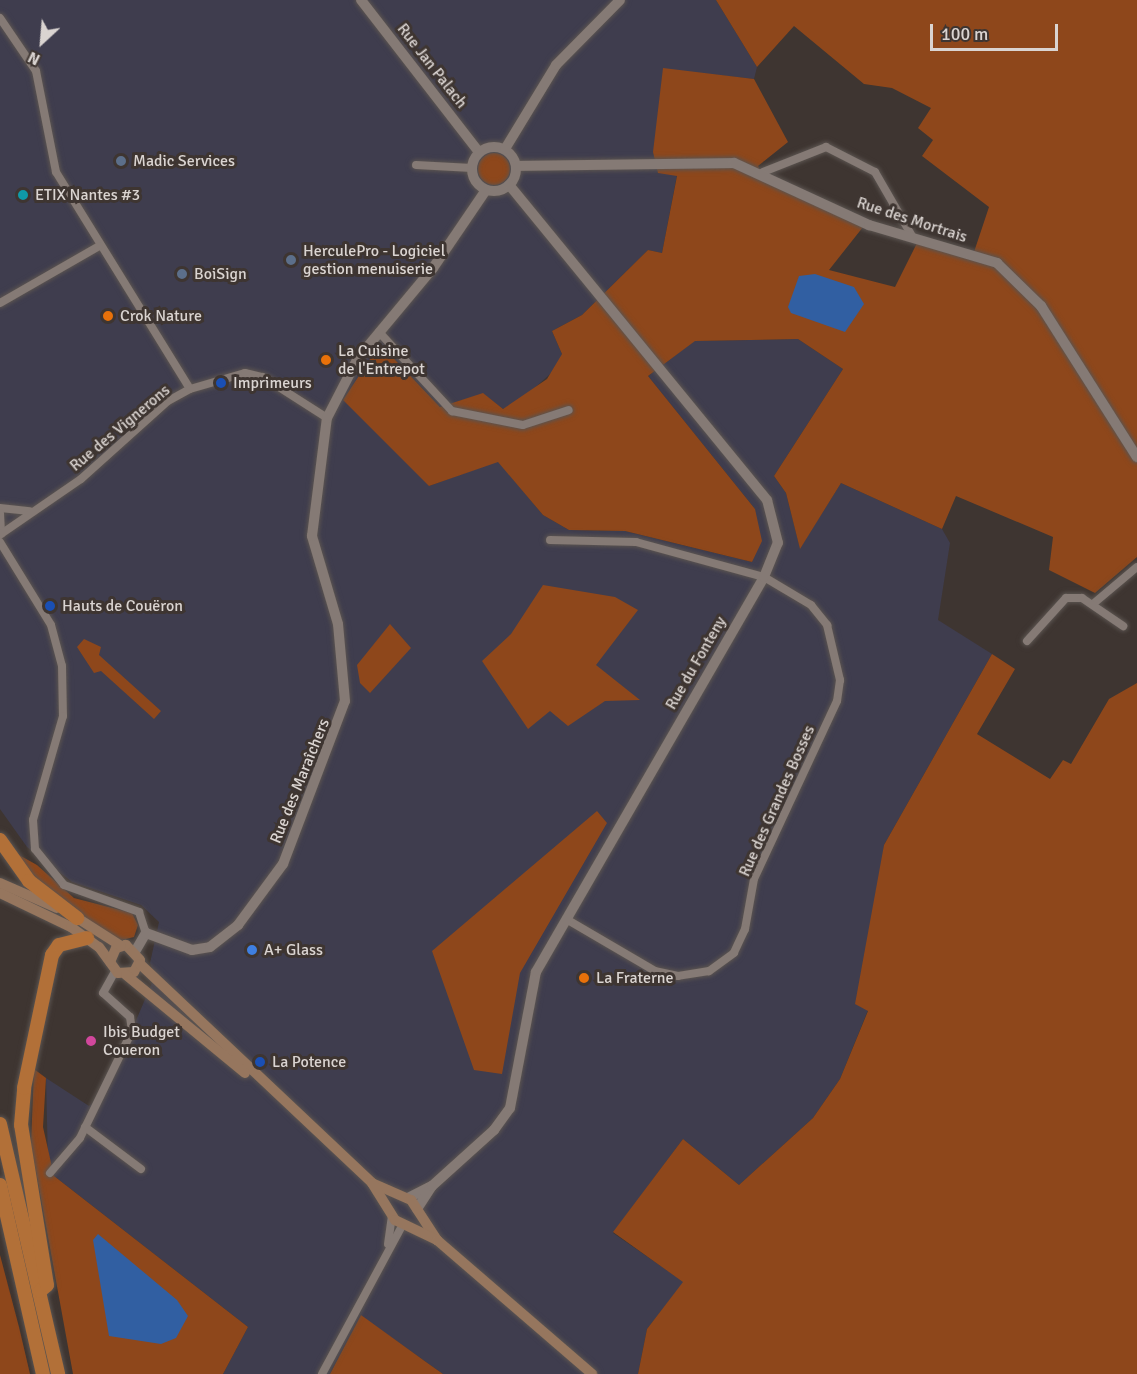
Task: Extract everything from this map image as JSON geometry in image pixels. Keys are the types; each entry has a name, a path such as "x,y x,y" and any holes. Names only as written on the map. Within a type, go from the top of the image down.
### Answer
{"highway":[{"path":"0,840 29,881 77,918"},
{"path":"40,1292 47,1285 21,1125 24,1088 52,954 58,945 87,938"},
{"path":"0,1124 58,1374"},
{"path":"0,1185 4,1217 43,1374"}],"main road":[{"path":"0,882 77,918 121,946 136,950 140,964 265,1086 372,1183 391,1213 405,1224 437,1240 592,1374"},
{"path":"0,893 52,915 87,938 112,966 265,1086"},
{"path":"112,966 121,946"},
{"path":"126,975 140,964"},
{"path":"372,1183 404,1198 417,1211 437,1240"},
{"path":"391,1213 404,1198"},
{"path":"405,1224 417,1211"}],"street":[{"name":"Rue Jan Palach","path":"361,0 479,152"},
{"path":"505,149 556,65 620,0"},
{"path":"0,18 36,71 56,172 99,246 190,389"},
{"path":"763,172 826,147 875,172 912,236"},
{"path":"472,168 479,152 505,149"},
{"path":"472,168 486,189 509,185 516,166 505,149"},
{"name":"Rue des Mortrais","path":"516,166 690,161 734,163 763,172 859,220 997,263 1015,276 1041,306 1137,457"},
{"path":"416,165 472,168"},
{"name":"Rue du Fonteny","path":"417,1211 432,1186 494,1130 510,1108 536,972 764,577 778,543 767,500 509,185"},
{"name":"Rue des Maraîchers","path":"146,933 202,950 238,925 283,864 340,727 345,663 312,536 327,418 358,358 433,268 486,189"},
{"path":"0,303 99,246"},
{"path":"379,332 452,411 523,425 569,410"},
{"name":"Rue des Vignerons","path":"0,537 30,511 81,479 190,389 245,374 263,376 327,418"},
{"path":"0,508 30,511"},
{"path":"0,513 0,537 51,625 62,666 63,716 33,820 35,849 64,885 139,912 146,933 136,950"},
{"name":"Rue des Grandes Bosses","path":"550,540 636,542 764,577 811,605 827,625 840,680 837,701 754,879 745,929 734,953 709,971 678,976 655,971 566,919"},
{"path":"1093,604 1137,567"},
{"path":"1027,641 1066,598 1093,604 1123,626"},
{"path":"50,1173 86,1127 132,1031 130,1017 104,993 112,966"},
{"path":"86,1127 141,1168"},
{"name":"Rue du Fonteny","path":"404,1198 432,1186"},
{"path":"388,1244 391,1213"},
{"path":"322,1374 388,1244 405,1224"}],"shaded area":[{"path":"0,0 716,0 757,67 754,79 663,69 677,175 662,253 648,250 582,315 552,331 562,354 558,367 521,400 503,409 483,394 440,407 380,344 429,486 498,461 543,515 569,530 625,531 752,562 755,509 648,376 694,341 798,339 843,369 774,476 786,493 800,548 841,483 942,529 950,543 938,620 992,654 884,845 868,1010 840,1079 813,1118 739,1185 683,1139 613,1233 684,1282 647,1329 638,1374 443,1374 361,1316 330,1374 223,1374 248,1327 54,1176 48,1164 46,1078 89,1106 105,1093 155,976 150,963 159,922 141,905 72,882 27,847 0,809"},
{"path":"716,0 1137,0 1137,557 1095,593 1049,570 1053,537 956,496 942,529 841,483 800,549 786,493 774,476 843,369 798,339 695,341 648,376 755,509 762,541 752,562 625,531 569,530 543,515 498,462 429,486 343,400 380,344 440,407 483,393 503,409 547,379 562,354 552,331 582,315 648,250 662,253 677,176 658,173 653,152 663,68 754,79 788,142 758,166 768,184 863,227 829,270 895,287 917,243 972,258 989,207 922,156 933,140 918,128 931,108 892,88 864,84 794,26 757,67"},
{"path":"494,153 505,158 510,169 505,180 494,185 483,180 478,169 483,158"},
{"path":"543,585 615,597 638,610 596,665 640,700 605,701 568,726 550,711 528,729 482,661 511,634"},
{"path":"390,624 411,648 370,693 360,683 357,665"},
{"path":"84,639 101,647 99,655 161,711 154,719 101,671 94,673 77,647"},
{"path":"992,654 1015,669 977,734 1050,779 1063,760 1071,764 1109,699 1137,683 1137,1374 638,1374 647,1329 683,1282 613,1232 683,1139 739,1185 813,1118 840,1079 868,1011 855,1004 884,845"},
{"path":"597,811 607,823 520,973 502,1074 474,1070 432,951"},
{"path":"10,850 37,865 74,898 132,913 138,925 134,937 122,940 106,934 32,877"},
{"path":"34,1069 46,1078 43,1127 54,1176 248,1327 223,1374 73,1374 31,1144"},
{"path":"0,1255 19,1327 30,1374 0,1374"},
{"path":"361,1315 426,1362 443,1374 330,1374"}],"water":[{"path":"815,274 854,287 864,304 845,332 791,313 788,307 799,276"},
{"path":"98,1234 177,1300 188,1316 176,1338 161,1344 109,1336 93,1240"}],"place":[{"name":"Madic Services","path":"121,161"},
{"name":"ETIX Nantes #3","path":"23,195"},
{"name":"HerculePro - Logiciel gestion menuiserie","path":"291,260"},
{"name":"BoiSign","path":"182,274"},
{"name":"Crok Nature","path":"108,316"},
{"name":"La Cuisine de l'Entrepot","path":"326,360"},
{"name":"Imprimeurs","path":"221,383"},
{"name":"Hauts de Couëron","path":"50,606"},
{"name":"A+ Glass","path":"252,950"},
{"name":"La Fraterne","path":"584,978"},
{"name":"Ibis Budget Coueron","path":"91,1041"},
{"name":"La Potence","path":"260,1062"}]}
